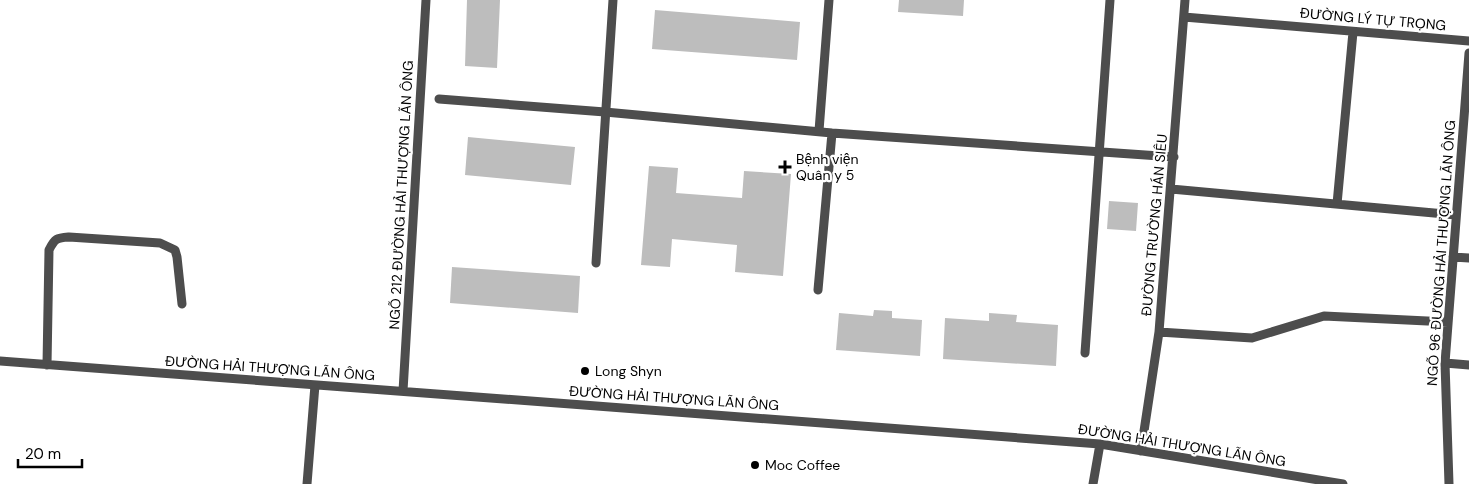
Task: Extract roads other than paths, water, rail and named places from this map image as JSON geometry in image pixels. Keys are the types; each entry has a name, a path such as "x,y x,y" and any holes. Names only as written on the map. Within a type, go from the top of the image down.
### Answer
{"street":[{"name":"NGÕ 212 ĐƯỜNG HẢI THƯỢNG LÃN ÔNG","path":"403,392 426,0"},
{"path":"596,263 613,0"},
{"path":"819,131 829,0"},
{"path":"1085,353 1110,0"},
{"name":"ĐƯỜNG TRƯỜNG HÁN SIÊU","path":"1141,450 1159,332 1172,189 1185,0"},
{"name":"ĐƯỜNG LÝ TỰ TRỌNG","path":"1184,17 1469,41"},
{"path":"1337,204 1352,32"},
{"name":"NGÕ 96 ĐƯỜNG HẢI THƯỢNG LÃN ÔNG","path":"1449,484 1445,363 1456,215 1466,140 1469,54"},
{"path":"439,99 819,131 1174,157"},
{"path":"818,290 832,132"},
{"path":"1172,189 1456,215"},
{"path":"46,364 49,250 53,242 58,238 69,237 160,243 169,246 175,250 177,256 182,304"},
{"path":"1454,257 1469,258"},
{"path":"1159,332 1252,338 1324,316 1448,322"},
{"name":"ĐƯỜNG HẢI THƯỢNG LÃN ÔNG","path":"0,361 1100,444 1343,484"},
{"path":"1445,363 1469,365"},
{"path":"306,484 315,385"},
{"path":"1093,484 1100,444"}],"place":[{"name":"Bệnh viện Quân y 5","path":"785,167"},
{"name":"Long Shyn","path":"585,371"},
{"name":"Moc Coffee","path":"755,465"}]}
